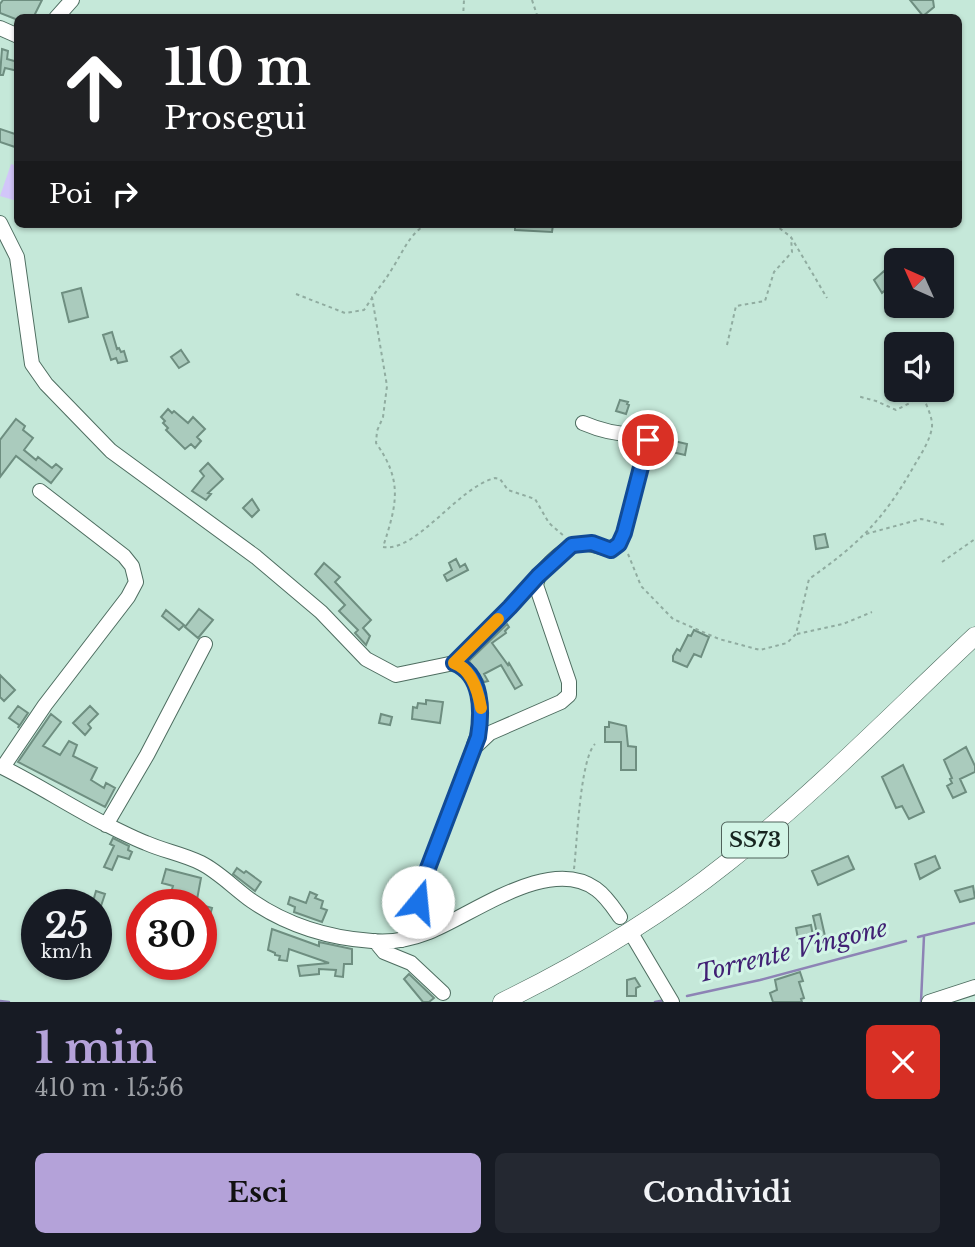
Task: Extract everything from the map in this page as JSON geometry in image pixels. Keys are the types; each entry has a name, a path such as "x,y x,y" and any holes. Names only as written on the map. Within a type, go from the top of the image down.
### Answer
{"main road":[{"name":"SS73","path":"502,1002 632,930 727,863 801,800 975,636"}],"street":[{"path":"60,14 72,0"},
{"path":"0,223 17,257 32,364 46,384 111,451 256,557 321,612 366,659 396,675 454,663 461,665 467,672 478,692 478,737 425,876 414,919 402,940"},
{"path":"454,663 538,576 572,545 592,543 611,550 619,544 648,440 645,434 626,436 601,431 583,423"},
{"path":"40,491 124,556 132,566 136,582 128,597 1,766 106,825 203,864 255,903 292,922 337,937 374,942 402,940 428,932 534,882 573,878 596,888 620,917"},
{"path":"472,750 490,733 561,702 569,695 569,682 536,585 538,576"},
{"path":"106,825 147,755 205,643"},
{"path":"634,938 672,1002"},
{"path":"374,942 384,952 411,963 443,993"},
{"path":"929,1002 975,987"}],"path":[{"path":"296,294 345,313 364,310 393,268 405,243 420,228"},
{"path":"779,228 791,237 827,298"},
{"path":"727,345 736,306 765,301 774,272 792,252 791,237"},
{"path":"372,298 387,386 376,443 388,461 396,487 393,515 383,547 392,549 405,542 431,525 460,497 495,478 500,479 508,490 535,499 549,523 572,545"},
{"path":"796,635 809,579 847,552 865,535 900,491 927,444 932,424 921,391 910,403 896,410 857,396"},
{"path":"865,535 921,519 946,525"},
{"path":"942,562 975,539"},
{"path":"611,550 627,552 641,586 673,619 719,639 760,650 787,643 796,635 843,624 872,612"},
{"path":"573,878 585,770 589,750 595,744"}],"shaded area":[{"path":"11,164 14,165 14,200 0,196"}],"building":[{"path":"3,0 42,0 35,14 14,14 14,18 0,13"},
{"path":"910,0 933,0 934,7 921,14"},
{"path":"2,49 8,51 7,59 14,61 14,70 5,68 3,75 0,75"},
{"path":"0,129 14,134 14,147 0,142"},
{"path":"515,228 553,228 552,232"},
{"path":"884,271 882,293 874,280"},
{"path":"81,288 88,317 69,322 62,293"},
{"path":"112,332 117,349 124,351 127,361 118,363 116,358 111,360 103,335"},
{"path":"181,350 189,362 179,368 171,357"},
{"path":"620,400 628,402 626,414 616,411"},
{"path":"168,409 188,423 193,417 205,429 197,437 201,441 195,448 191,444 185,449 166,430 168,428 161,417"},
{"path":"16,419 25,426 23,430 33,438 24,450 52,468 56,464 62,469 51,483 16,456 0,477 0,440"},
{"path":"674,441 687,444 685,455 672,452"},
{"path":"208,463 223,479 208,493 211,494 206,500 192,491 204,476 200,471"},
{"path":"252,499 259,510 252,517 243,508"},
{"path":"825,534 828,547 816,549 814,536"},
{"path":"456,559 460,567 465,564 468,570 447,581 444,575 452,570 449,563"},
{"path":"324,563 340,577 335,582 371,620 363,628 370,636 366,645 355,633 358,630 339,611 345,605 315,574"},
{"path":"199,609 213,620 198,638 185,627"},
{"path":"166,610 184,625 179,630 162,616"},
{"path":"507,624 509,627 506,633 492,643 508,665 509,663 522,685 515,689 501,665 484,674 488,681 484,682 469,661"},
{"path":"694,630 709,637 701,657 694,654 687,667 673,661 673,656 677,649 680,651 688,635 691,636"},
{"path":"0,675 15,690 4,701 0,697"},
{"path":"426,700 443,702 440,723 412,719 413,707 417,708 418,703 426,704"},
{"path":"18,706 28,713 18,728 19,725 9,718"},
{"path":"90,706 98,714 88,724 91,728 85,735 73,723"},
{"path":"51,714 61,722 43,746 60,755 69,741 77,745 73,756 97,768 91,780 104,788 106,783 115,788 105,807 18,762"},
{"path":"381,714 392,717 390,725 379,723"},
{"path":"609,722 626,726 628,746 636,747 636,770 621,770 621,742 605,742 605,727 609,727"},
{"path":"966,747 975,772 960,779 966,792 953,798 947,786 952,783 952,778 944,760"},
{"path":"903,765 924,812 909,819 902,806 896,808 882,777"},
{"path":"113,838 129,846 128,850 132,852 129,859 118,856 112,870 104,867 114,846 110,844"},
{"path":"848,856 854,869 818,885 812,871"},
{"path":"935,856 940,868 920,879 915,864"},
{"path":"237,868 261,882 255,891 233,874"},
{"path":"166,869 201,878 199,889 172,889 173,886 162,883"},
{"path":"973,886 975,898 960,902 955,891"},
{"path":"310,892 323,901 321,908 327,910 322,922 294,912 295,907 288,904 290,897 306,903"},
{"path":"820,914 825,936 818,938 813,916"},
{"path":"811,925 814,941 799,944 796,928"},
{"path":"272,929 319,946 319,942 352,949 352,964 344,964 343,977 335,976 336,970 319,969 319,974 300,976 298,966 329,963 289,949 287,961 279,960 280,956 268,950"},
{"path":"800,972 803,981 799,982 804,998 801,999 802,1002 773,1002 770,993 777,990 775,980"},
{"path":"409,974 434,998 423,1002 404,979"},
{"path":"635,978 640,986 636,988 636,996 627,996 627,980"}],"waterway":[{"name":"Torrente Vingone","path":"918,937 975,923"},
{"path":"921,1002 924,936"},
{"name":"Torrente Vingone","path":"687,996 760,980 906,941"},
{"name":"Torrente Vingone","path":"655,1002 665,1000"},
{"name":"Torrente Vingone","path":"0,1001 9,1002"}],"slow traffic":[{"path":"481,708 478,692 467,672 461,665 454,663 498,619"}],"route":[{"path":"418,902 425,876 478,737 481,706 478,692 467,672 461,665 454,663 562,552 572,545 592,543 611,550 619,544 648,440"}]}
